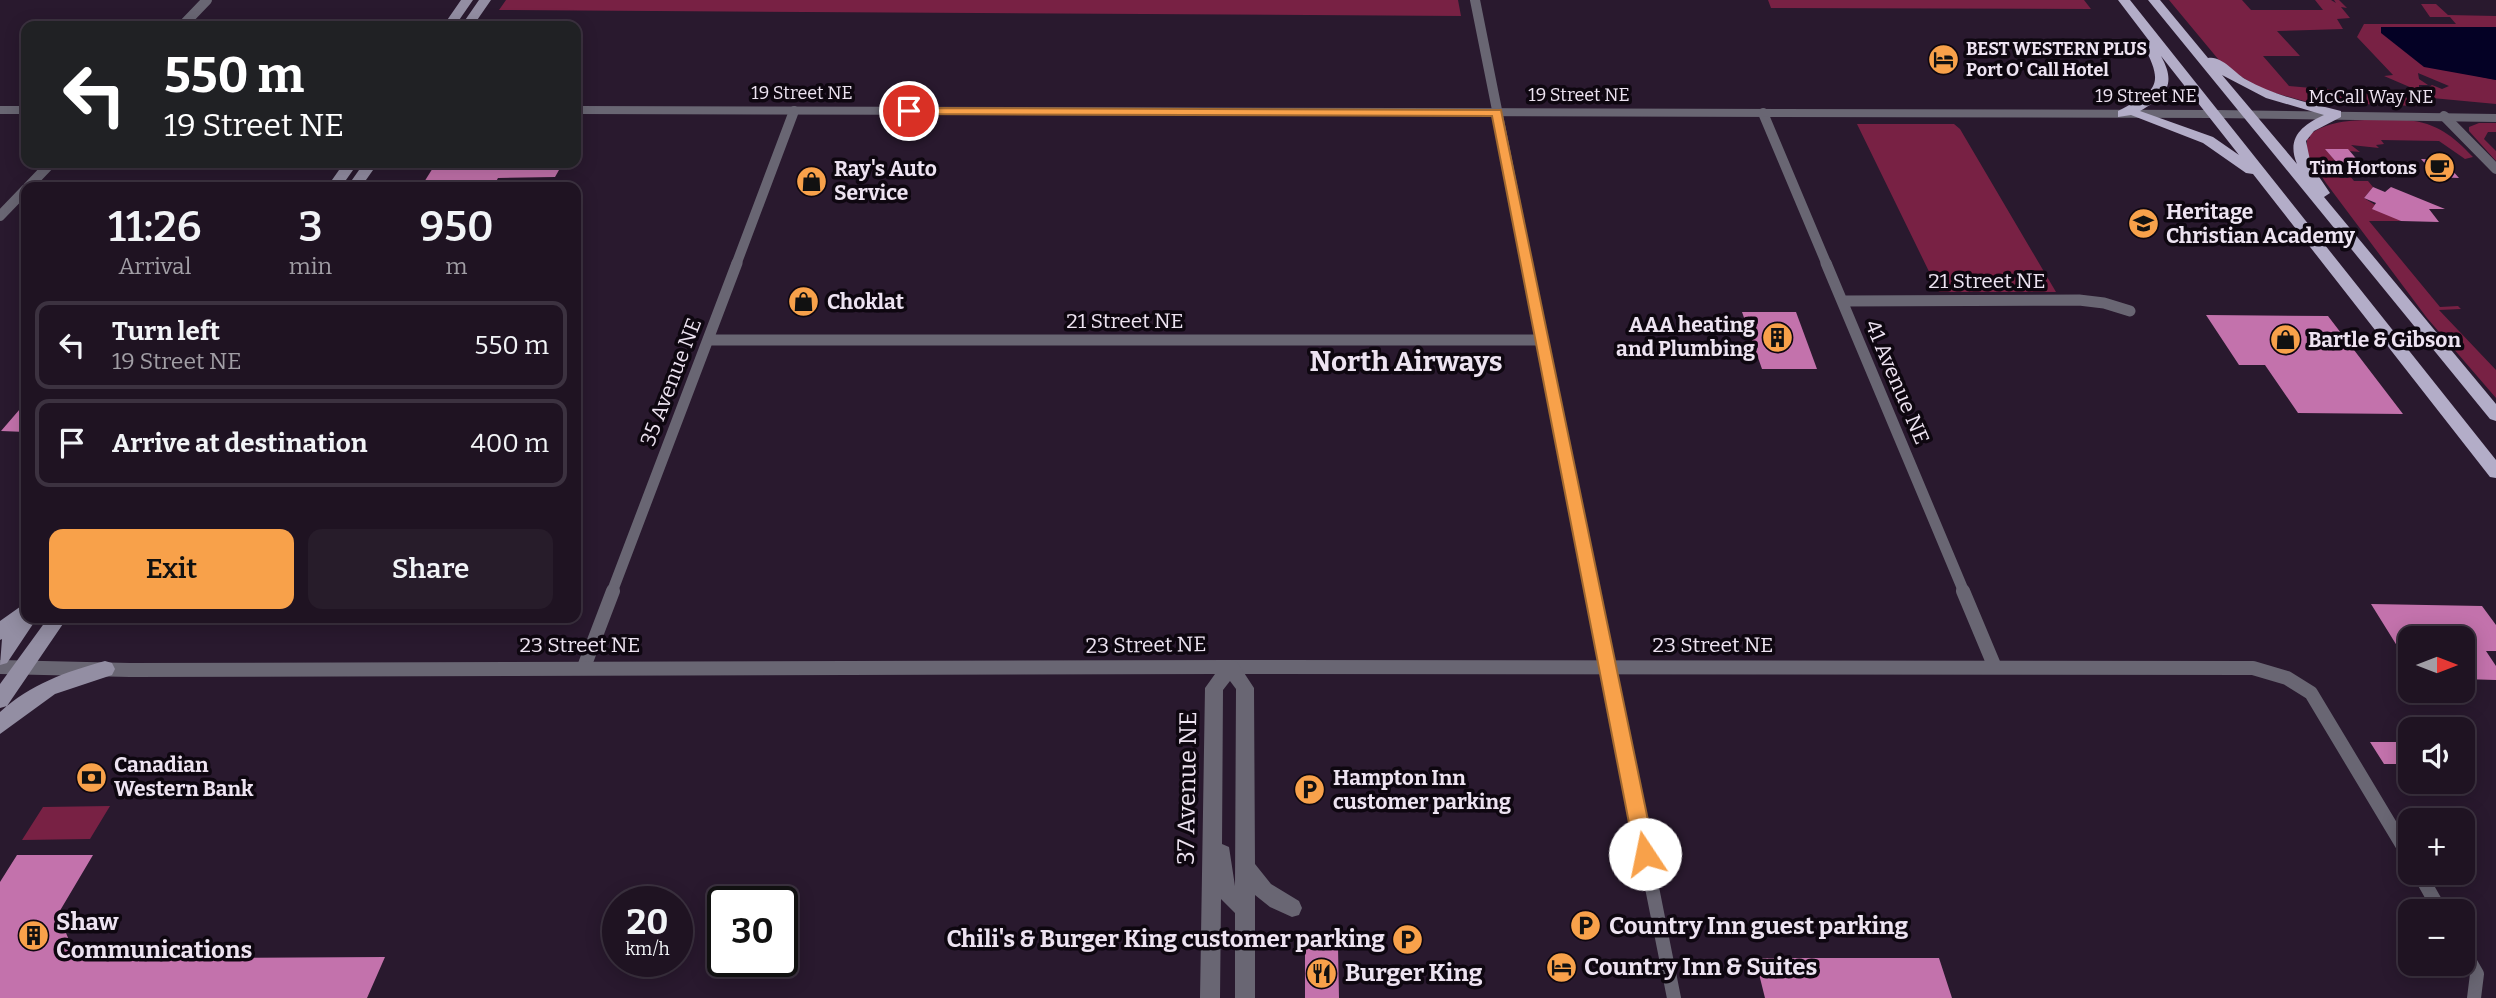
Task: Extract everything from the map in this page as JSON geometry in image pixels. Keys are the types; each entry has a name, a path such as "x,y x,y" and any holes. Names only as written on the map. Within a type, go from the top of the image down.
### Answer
{"main road":[{"path":"452,21 467,0"},
{"path":"470,21 485,0"},
{"path":"2155,0 2344,234 2496,415"},
{"path":"2155,0 2212,59 2243,84 2268,96 2336,114"},
{"path":"2126,4 2222,100 2246,114"},
{"path":"2126,4 2496,472"},
{"path":"2126,4 2163,70 2165,80 2161,89 2130,114"},
{"path":"2130,114 2208,140 2236,158 2275,190"},
{"path":"2215,114 2239,128 2308,203 2344,234"},
{"path":"2336,114 2305,131 2299,142 2299,151 2315,181 2353,233 2374,269"},
{"path":"0,632 21,614"},
{"path":"0,657 24,623"},
{"path":"0,700 55,623"},
{"path":"0,725 39,692 57,682 105,669"}],"street":[{"path":"186,21 206,0"},
{"path":"1475,0 1674,998"},
{"path":"0,110 21,110"},
{"name":"19 Street NE","path":"581,110 2246,114"},
{"name":"35 Avenue NE","path":"584,667 794,111"},
{"name":"41 Avenue NE","path":"1763,113 1994,665"},
{"name":"McCall Way NE","path":"2246,114 2496,118"},
{"path":"2444,116 2496,169"},
{"path":"33,182 46,168"},
{"path":"0,216 21,194"},
{"name":"21 Street NE","path":"1842,301 2079,300 2104,303 2130,311"},
{"name":"21 Street NE","path":"708,340 1542,340"},
{"name":"23 Street NE","path":"0,667 2243,666 2292,677 2311,693 2398,838"},
{"path":"1231,667 1245,688 1245,998"},
{"name":"37 Avenue NE","path":"1210,998 1214,688 1231,667"},
{"path":"1213,796 1219,820 1225,890 1235,903 1244,908"},
{"path":"1244,863 1253,880 1266,894 1292,908"},
{"path":"2474,998 2477,974 2475,971"}],"shaded area":[{"path":"506,0 1458,0 1461,16 499,10"},
{"path":"1768,0 2084,0 2091,9 1771,8"},
{"path":"2169,0 2242,0 2251,10 2323,10 2315,0 2331,0 2336,3 2334,0 2339,0 2347,8 2341,7 2350,18 2337,19 2343,29 2277,31 2300,56 2263,56 2289,86 2402,96 2417,102 2418,106 2307,102 2261,89 2223,65"},
{"path":"2421,4 2436,4 2448,15 2496,16 2496,27 2381,27 2477,76 2496,80 2496,104 2432,98 2421,92 2432,90 2429,87 2432,85 2442,89 2449,86 2418,73 2419,79 2428,85 2419,85 2419,91 2384,76 2393,75 2357,37 2364,24 2456,24 2450,17 2430,17"},
{"path":"2356,120 2407,120 2436,127 2473,157 2465,159 2439,141 2381,140 2384,144 2376,145 2379,148 2351,145 2360,152 2326,149 2335,161 2328,162 2340,178 2350,176 2354,181 2368,181 2373,187 2364,198 2401,221 2369,221 2440,307 2458,306 2461,309 2439,310 2496,370 2496,398 2427,318 2307,154 2309,135 2330,124"},
{"path":"2479,123 2496,123 2496,132 2488,132 2484,139 2496,151 2496,161 2469,131 2469,127"},
{"path":"1857,124 1954,124 1960,129 2056,292 1939,292"},
{"path":"110,806 90,839 22,840 43,807"}],"water":[{"path":"2381,27 2496,27 2496,80 2424,67 2381,33"}],"building":[{"path":"2325,149 2348,149 2360,163 2337,163"},
{"name":"Tim Hortons","path":"2421,159 2443,160 2459,178 2437,177"},
{"path":"433,168 560,168 555,177 498,178 496,182 424,182"},
{"path":"2373,187 2385,192 2391,187 2445,209 2429,209 2439,222 2401,221 2372,209 2376,203 2364,198"},
{"name":"AAA heating and Plumbing","path":"1742,312 1796,312 1817,369 1762,369"},
{"name":"Bartle & Gibson","path":"2206,315 2328,316 2403,414 2298,413 2265,365 2239,365"},
{"path":"21,408 21,432 1,431"},
{"path":"2371,604 2482,606 2496,625 2496,651 2486,651 2496,666 2496,680 2475,679 2475,626 2398,626 2398,647"},
{"path":"2370,742 2398,742 2398,764 2384,764"},
{"name":"Shaw Communications","path":"17,855 93,855 58,914 77,959 385,957 367,998 0,998 0,882"},
{"name":"Burger King","path":"1305,946 1338,947 1339,998 1305,998"},
{"path":"1755,958 1939,958 1952,998 1765,998"}],"place":[{"name":"BEST WESTERN PLUS Port O' Call Hotel","path":"1943,59"},
{"name":"Tim Hortons","path":"2440,168"},
{"name":"Ray's Auto Service","path":"811,181"},
{"name":"Heritage Christian Academy","path":"2143,224"},
{"name":"Choklat","path":"804,302"},
{"name":"AAA heating and Plumbing","path":"1778,337"},
{"name":"Bartle & Gibson","path":"2285,340"},
{"name":"Canadian Western Bank","path":"91,777"},
{"name":"Hampton Inn customer parking","path":"1310,790"},
{"name":"Country Inn guest parking","path":"1586,926"},
{"name":"Shaw Communications","path":"33,936"},
{"name":"Chili's & Burger King customer parking","path":"1408,939"},
{"name":"Country Inn & Suites","path":"1561,967"},
{"name":"Burger King","path":"1322,973"}],"district":[{"name":"North Airways","path":"1406,361"}],"route":[{"path":"909,111 1497,112 1645,854"}]}
